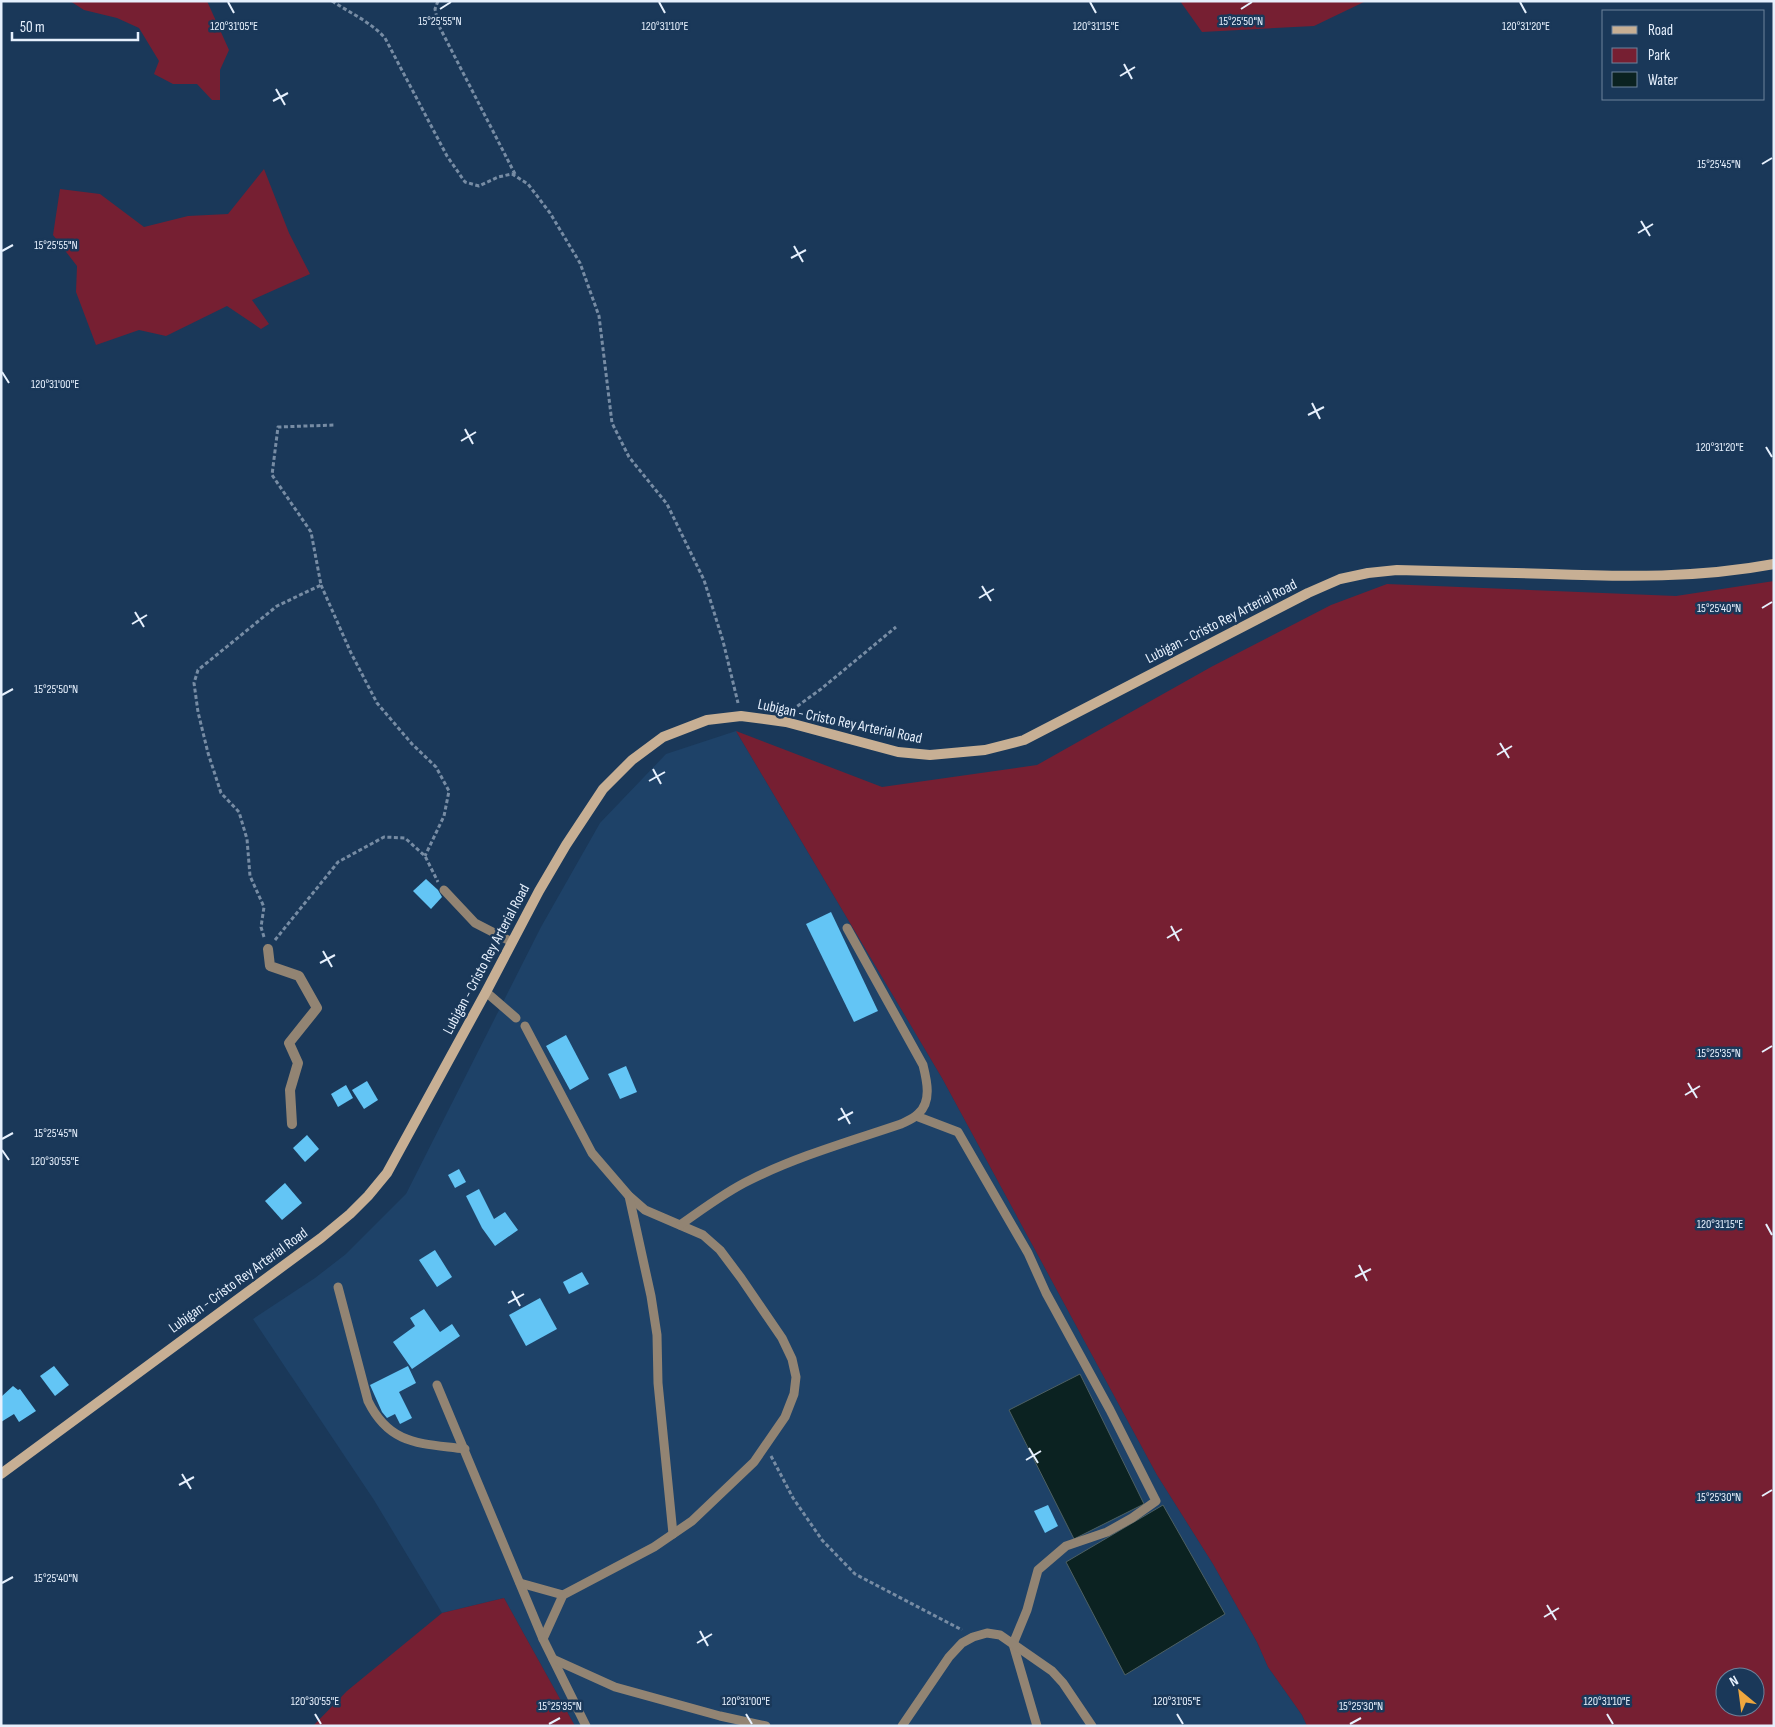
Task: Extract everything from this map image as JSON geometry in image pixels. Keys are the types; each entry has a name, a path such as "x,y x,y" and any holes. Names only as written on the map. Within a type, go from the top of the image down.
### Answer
{"main road":[{"name":"Lubigan - Cristo Rey Arterial Road","path":"1,1474 321,1238 368,1196 387,1173 539,891 571,837 603,789 632,760 663,737 707,720 741,716 777,721 898,752 930,756 985,750 1024,740 1308,593 1340,579 1397,570 1621,577 1668,576 1718,572 1774,564"}],"street":[{"path":"268,949 270,966 299,976 318,1008 289,1043 298,1063 290,1090 292,1124"}],"lane":[{"path":"444,890 475,922 512,942"},
{"path":"680,1225 723,1194 752,1179 800,1159 901,1124 922,1111 927,1097 927,1080 923,1065 847,928"},
{"path":"486,992 516,1018"},
{"path":"525,1026 592,1154 629,1196 645,1210 703,1235 720,1250 742,1278 777,1331 792,1359 796,1378 794,1394 785,1418 754,1462 692,1521 674,1534 654,1547 563,1595 543,1639"},
{"path":"916,1116 958,1132 1028,1253 1046,1293 1110,1410 1156,1501 1132,1518 1107,1532 1066,1546 1038,1570 1027,1610 1013,1644 1037,1726"},
{"path":"629,1196 651,1296 657,1335 658,1383 674,1534"},
{"path":"338,1287 368,1401 375,1415 399,1436 411,1442 465,1449"},
{"path":"437,1385 543,1639 586,1726"},
{"path":"520,1583 563,1595"},
{"path":"902,1726 949,1657 962,1643 973,1637 988,1633 1000,1636 1052,1671 1063,1683 1092,1726"},
{"path":"554,1659 615,1687 720,1716 766,1726"}],"path":[{"path":"332,1 362,21 376,27 385,38 447,156 465,182 479,186 498,177 512,174 528,184 550,213 580,262 599,316 612,423 629,457 667,504 704,580 723,641 741,716"},
{"path":"438,1 436,9 438,24 516,176"},
{"path":"334,425 278,427 272,474 311,532 320,585 351,653 377,703 412,744 436,767 449,791 444,816 425,856"},
{"path":"268,949 261,927 264,907 250,876 246,839 239,812 221,793 208,753 198,712 194,683 198,670 277,606 320,585"},
{"path":"777,721 821,689 896,627"},
{"path":"268,949 338,862 384,837 405,838 425,856 436,880 444,890"},
{"path":"766,1447 793,1498 822,1540 855,1574 973,1637"}],"shaded area":[{"path":"736,731 942,1078 1157,1475 1213,1564 1257,1642 1268,1667 1302,1715 1307,1726 575,1726 504,1598 442,1613 374,1500 253,1319 315,1278 346,1254 406,1194 541,927 600,823 666,754"}],"green space":[{"path":"70,1 207,1 229,50 220,70 220,100 212,100 197,84 173,84 154,74 159,61 139,28 117,18 84,10"},
{"path":"1180,1 1366,1 1314,26 1202,32"},
{"path":"264,169 289,233 310,274 252,300 269,324 261,329 227,306 166,336 139,330 96,345 76,292 77,266 53,235 60,189 100,194 144,227 188,216 228,214"},
{"path":"1774,581 1774,1726 1307,1726 1302,1715 1268,1667 1257,1642 1213,1564 1157,1475 942,1078 736,731 882,787 1037,765 1211,667 1331,605 1387,584 1676,596"},
{"path":"504,1598 575,1726 313,1726 347,1691 442,1613"}],"water":[{"path":"1080,1374 1144,1504 1074,1539 1009,1410"},
{"path":"1163,1505 1225,1614 1125,1675 1066,1562"}],"building":[{"path":"426,879 438,890 442,897 431,909 413,891"},
{"path":"831,912 878,1011 854,1022 806,924"},
{"path":"566,1035 589,1079 570,1090 546,1046"},
{"path":"626,1066 637,1092 620,1099 608,1074"},
{"path":"367,1081 378,1100 364,1109 352,1090"},
{"path":"346,1085 353,1098 338,1107 331,1094"},
{"path":"307,1135 319,1149 305,1162 293,1148"},
{"path":"459,1169 466,1182 455,1188 448,1175"},
{"path":"285,1183 302,1203 282,1220 265,1201"},
{"path":"479,1189 494,1219 505,1212 518,1230 495,1246 482,1228 466,1196"},
{"path":"435,1250 452,1277 437,1287 419,1260"},
{"path":"582,1272 589,1284 569,1294 563,1282"},
{"path":"540,1298 557,1329 526,1346 509,1315"},
{"path":"424,1309 440,1332 452,1324 460,1336 412,1369 393,1342 415,1326 410,1318"},
{"path":"54,1366 69,1385 55,1396 40,1376"},
{"path":"408,1366 416,1383 399,1392 412,1418 400,1424 395,1414 387,1418 382,1412 370,1385"},
{"path":"13,1386 18,1390 20,1389 36,1411 19,1422 14,1414 1,1422 1,1397"},
{"path":"1048,1505 1058,1526 1045,1533 1034,1511"}]}
